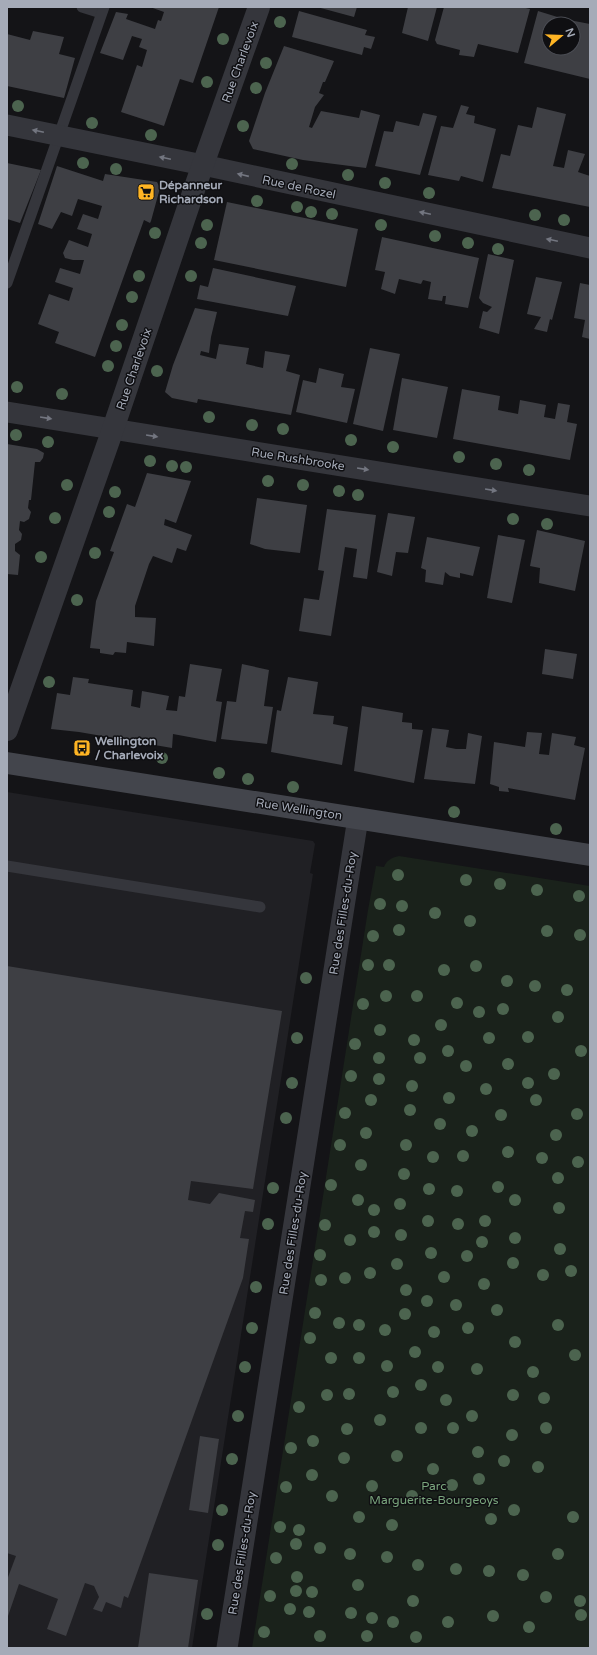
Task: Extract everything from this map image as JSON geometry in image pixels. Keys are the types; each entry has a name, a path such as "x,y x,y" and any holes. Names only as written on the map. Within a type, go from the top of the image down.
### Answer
{"main road":[{"name":"Rue Wellington","path":"7,763 590,856"}],"street":[{"name":"Rue Charlevoix","path":"7,730 113,429 203,165 260,7"},
{"name":"Rue de Rozel","path":"7,125 203,165 590,248"},
{"name":"Rue Rushbrooke","path":"7,412 590,506"},
{"name":"Rue des Filles-du-Roy","path":"227,1648 358,818"}],"lane":[{"path":"7,283 9,269 59,136 103,10 82,7"},
{"path":"7,866 260,907"}],"shaded area":[{"path":"7,792 313,841 315,844 310,873 313,874 192,1648 7,1648"}],"green space":[{"name":"Parc Marguerite-Bourgeoys","path":"399,856 590,886 590,1648 252,1648 376,866 384,867 390,860"}],"building":[{"path":"150,7 219,7 193,83 180,79 164,126 121,112 137,65 142,67 147,50 139,47 142,39 132,36 123,60 100,53 116,12 128,14 126,19 155,29 158,20 161,21 164,12"},
{"path":"317,7 357,7 354,17"},
{"path":"408,7 437,7 428,41 402,33"},
{"path":"444,7 521,7 530,9 518,53 478,44 474,57 459,55 460,50 437,44 435,40"},
{"path":"299,11 367,30 365,35 375,37 371,49 364,47 362,55 292,37"},
{"path":"538,11 554,16 541,16 541,56 581,56 581,22 590,24 590,79 524,63"},
{"path":"33,31 64,37 59,54 75,58 64,98 7,86 7,34 30,40"},
{"path":"284,46 334,61 325,82 323,82 319,93 324,95 315,107 309,127 312,128 321,111 359,118 361,110 380,115 366,168 303,160 253,149 249,141 265,93"},
{"path":"461,105 469,107 466,114 475,116 474,123 496,129 483,182 461,176 459,181 428,175 441,126 453,128"},
{"path":"537,107 566,114 553,166 564,168 568,150 585,154 578,172 590,176 590,207 492,188 501,154 510,156 518,125 532,128"},
{"path":"423,113 437,116 420,175 375,166 384,131 393,132 396,121 419,126"},
{"path":"7,163 41,170 20,223 7,219"},
{"path":"57,166 103,181 105,174 157,182 160,188 150,223 144,220 95,357 55,343 59,332 38,324 49,294 69,301 73,288 55,282 60,268 80,274 84,260 65,258 63,253 69,240 88,247 92,234 77,229 83,214 98,219 102,206 78,199 72,216 61,212 52,229 38,224"},
{"path":"227,202 358,229 346,287 214,260"},
{"path":"382,237 479,258 468,308 445,304 446,296 443,296 442,301 428,299 431,282 423,280 421,284 399,279 395,294 381,289 385,272 375,270"},
{"path":"488,254 514,260 499,334 479,328 483,311 487,312 492,307 483,303 479,298"},
{"path":"213,268 296,286 288,316 197,299 200,285 208,287"},
{"path":"536,277 562,282 552,320 550,319 547,332 534,329 541,317 527,314"},
{"path":"580,283 590,285 590,339 582,337 585,320 574,318"},
{"path":"195,308 217,312 209,353 201,351 200,355 216,359 219,344 249,348 246,364 263,368 265,351 290,355 286,371 300,375 291,415 198,399 197,403 172,398 165,392 173,365"},
{"path":"370,348 400,354 383,431 353,424"},
{"path":"319,368 344,374 341,387 355,389 347,423 296,412 303,380 316,383"},
{"path":"402,378 448,387 437,438 393,430"},
{"path":"462,389 500,396 498,410 518,414 520,400 546,405 544,417 555,419 558,403 570,405 567,422 577,424 570,460 453,439"},
{"path":"7,444 37,449 44,453 40,462 35,462 31,500 29,500 28,508 31,512 29,519 24,522 20,521 19,530 22,534 21,540 15,544 15,551 20,555 18,575 7,574"},
{"path":"147,473 191,481 176,523 165,519 164,525 192,535 186,551 177,548 172,563 153,556 149,564 135,606 135,617 156,618 154,646 127,642 126,653 115,652 113,655 100,653 100,649 90,648 96,601 114,552 110,551 127,504 135,507"},
{"path":"257,498 307,505 300,553 265,549 250,544"},
{"path":"327,509 376,515 367,579 353,577 357,549 345,547 331,636 299,631 304,598 319,600 324,571 318,570"},
{"path":"388,513 415,517 408,553 396,552 392,576 377,572"},
{"path":"537,530 585,541 575,591 539,583 540,568 530,566"},
{"path":"498,535 525,540 512,603 487,598"},
{"path":"427,537 480,547 473,576 460,573 460,578 450,576 445,572 443,585 425,582 426,570 421,568"},
{"path":"545,649 577,654 573,679 542,674"},
{"path":"190,664 222,669 216,701 222,702 216,742 173,734 172,748 79,732 51,729 57,693 70,695 73,677 89,679 88,683 133,690 131,706 140,708 142,691 169,696 166,710 177,711 179,696 185,697"},
{"path":"242,664 269,670 264,706 273,707 267,744 221,739 227,701 236,702"},
{"path":"288,677 318,682 313,714 334,716 333,724 348,727 342,765 271,752 277,710 281,711"},
{"path":"362,706 403,713 402,722 412,723 412,729 423,730 414,783 354,771"},
{"path":"432,728 449,730 446,747 456,749 466,749 468,733 482,736 475,784 424,779"},
{"path":"527,732 542,733 539,754 549,755 552,733 576,737 574,745 585,748 575,800 508,788 509,792 499,791 499,787 490,784 494,742 525,747"},
{"path":"7,966 282,1011 253,1189 191,1181 188,1200 210,1204 219,1193 255,1200 253,1212 245,1211 240,1238 249,1239 243,1278 128,1598 124,1596 121,1608 106,1602 102,1612 93,1609 99,1597 94,1586 85,1583 66,1636 47,1629 58,1599 19,1584 7,1619 7,1580 16,1556 7,1553"},
{"path":"200,1436 219,1439 208,1513 189,1510"},
{"path":"149,1573 198,1580 188,1648 138,1648"}],"place":[{"name":"Dépanneur Richardson","path":"146,192"},
{"name":"Wellington / Charlevoix","path":"82,748"}]}
